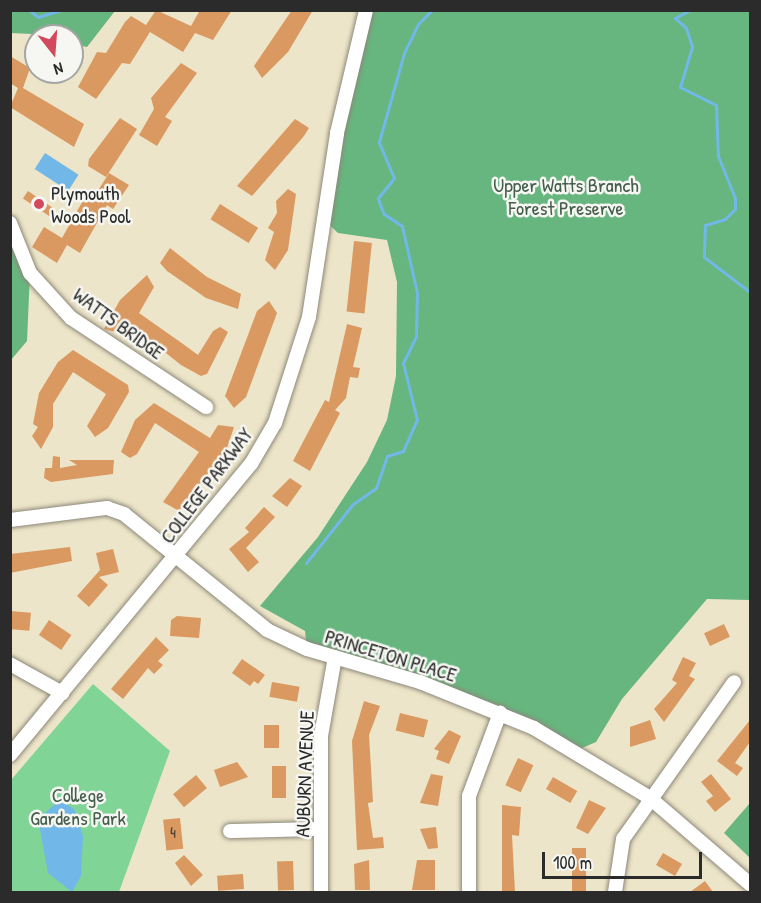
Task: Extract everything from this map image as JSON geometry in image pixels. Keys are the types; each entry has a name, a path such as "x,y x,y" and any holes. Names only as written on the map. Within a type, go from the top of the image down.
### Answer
{"street":[{"name":"COLLEGE PARKWAY","path":"10,755 178,556 251,464 292,383 366,10"},
{"name":"WATTS BRIDGE","path":"10,224 30,273 71,318 206,407"},
{"name":"PRINCETON PLACE","path":"10,520 107,508 124,514 267,630 335,657 500,713 650,798 750,884"},
{"name":"AUBURN AVENUE","path":"321,892 321,736 335,657"},
{"path":"10,664 63,693"},
{"path":"615,892 623,839 734,682"},
{"path":"469,892 469,796 500,713"},
{"path":"230,831 321,829"}],"green space":[{"path":"11,10 115,11 87,47 84,46 84,24 24,24 24,34 11,33"},
{"name":"Upper Watts Branch Forest Preserve","path":"366,11 750,11 750,600 707,599 622,699 596,742 575,751 534,728 307,649 305,631 260,606 318,537 367,462 387,420 396,376 397,282 387,240 338,233 322,218"},
{"path":"10,223 30,273 27,341 11,360"},
{"name":"College Gardens Park","path":"93,684 170,751 119,892 11,892 11,780"},
{"path":"750,803 750,858 724,833"}],"water":[{"path":"45,153 79,175 68,191 35,169"},
{"path":"60,800 74,809 83,836 81,876 72,892 48,873 38,819"}],"building":[{"path":"156,10 191,26 200,10 232,10 213,40 195,33 183,52 150,32 130,64 122,63 96,99 78,87 80,84 84,84 84,76 97,52 106,53 131,16 146,25"},
{"path":"292,10 313,10 288,52 262,78 254,66"},
{"path":"10,56 24,64 23,88 84,124 74,147 10,107 18,88 10,83"},
{"path":"181,63 197,73 165,117 172,121 157,146 139,135 154,109 151,98"},
{"path":"120,118 137,129 106,177 88,166 89,159"},
{"path":"295,119 309,128 304,136 252,196 237,186"},
{"path":"109,173 129,185 113,209 107,205 80,253 67,245 57,263 32,247 44,227 62,238 85,197 94,197"},
{"path":"288,189 296,194 288,250 275,270 265,260 274,232 268,228 277,213 276,201"},
{"name":"Plymouth Woods Pool","path":"28,191 55,209 49,216 23,198"},
{"path":"220,204 258,228 249,243 210,219"},
{"path":"354,241 372,243 364,313 347,312"},
{"path":"170,248 207,277 241,294 238,309 206,298 167,271 160,263"},
{"path":"147,275 154,287 139,313 198,355 213,331 220,327 228,332 207,374 201,376 181,365 127,322 119,333 104,329 120,300"},
{"path":"269,301 277,313 246,397 234,408 225,396 257,311"},
{"path":"347,324 362,328 353,367 360,368 358,378 350,377 346,398 335,410 340,413 310,471 293,461 325,400 329,402"},
{"path":"73,350 128,385 129,392 108,428 95,437 87,426 106,394 73,372 53,404 53,427 41,449 32,436 38,427 33,424 39,393 58,362"},
{"path":"154,403 210,438 218,425 234,427 226,451 179,511 163,502 199,452 155,423 137,454 130,458 121,452 135,420"},
{"path":"53,456 60,457 60,468 77,465 69,460 114,460 113,474 51,482 44,478 45,468 52,468"},
{"path":"290,478 302,486 287,507 272,496"},
{"path":"264,507 275,517 246,548 259,562 248,572 229,549 249,532 245,528"},
{"path":"70,547 72,561 10,573 10,554"},
{"path":"113,549 119,572 99,577 108,585 89,607 77,596 100,570 96,553"},
{"path":"10,611 31,613 29,631 10,629"},
{"path":"177,616 201,618 199,638 170,636 171,620"},
{"path":"49,620 71,635 61,650 39,635"},
{"path":"724,624 730,637 710,646 704,633"},
{"path":"156,637 169,650 158,661 163,665 154,674 148,668 123,699 111,689"},
{"path":"683,657 696,663 689,676 695,679 664,722 654,709 677,683 672,680"},
{"path":"242,659 265,675 258,684 254,681 250,686 232,673"},
{"path":"272,682 300,687 297,702 269,697"},
{"path":"364,701 380,706 369,735 373,802 368,803 373,838 383,837 384,848 357,850 352,741"},
{"path":"400,713 428,720 424,737 396,730"},
{"path":"650,720 656,739 630,747 630,727"},
{"path":"750,720 750,742 735,763 743,768 737,776 717,761"},
{"path":"264,725 279,725 279,748 264,748"},
{"path":"449,730 461,736 449,764 436,759 439,751 434,749"},
{"path":"518,758 533,765 521,792 505,785"},
{"path":"237,762 248,777 220,787 214,770"},
{"path":"272,766 286,766 286,798 272,798"},
{"path":"431,774 443,776 438,806 420,803"},
{"path":"711,774 731,799 715,812 706,801 713,796 701,782"},
{"path":"196,775 207,788 184,807 173,794"},
{"path":"553,777 577,791 570,803 546,789"},
{"path":"589,800 606,808 588,834 576,828"},
{"path":"502,805 521,807 519,836 512,835 515,892 502,892"},
{"path":"180,818 183,849 166,851 163,820"},
{"path":"436,827 438,848 428,849 420,829"},
{"path":"572,848 586,848 586,892 572,892"},
{"path":"663,853 682,864 675,876 656,865"},
{"path":"184,855 203,875 191,886 175,863"},
{"path":"369,860 370,890 355,890 354,864"},
{"path":"417,860 435,860 435,890 412,890"},
{"path":"293,861 294,890 278,891 277,862"},
{"path":"243,874 244,889 218,891 217,876"},
{"path":"705,881 713,892 690,892"}],"waterway":[{"path":"29,10 38,17 61,10"},
{"path":"306,563 353,504 376,488 387,456 403,451 417,420 403,363 416,336 417,293 402,226 384,214 378,198 394,178 379,142 404,53 418,24 432,10"},
{"path":"690,10 675,18 686,28 692,47 680,87 716,105 718,156 735,198 735,209 725,219 705,225 704,257 750,292"}],"place":[{"name":"Plymouth Woods Pool","path":"39,204"}]}
